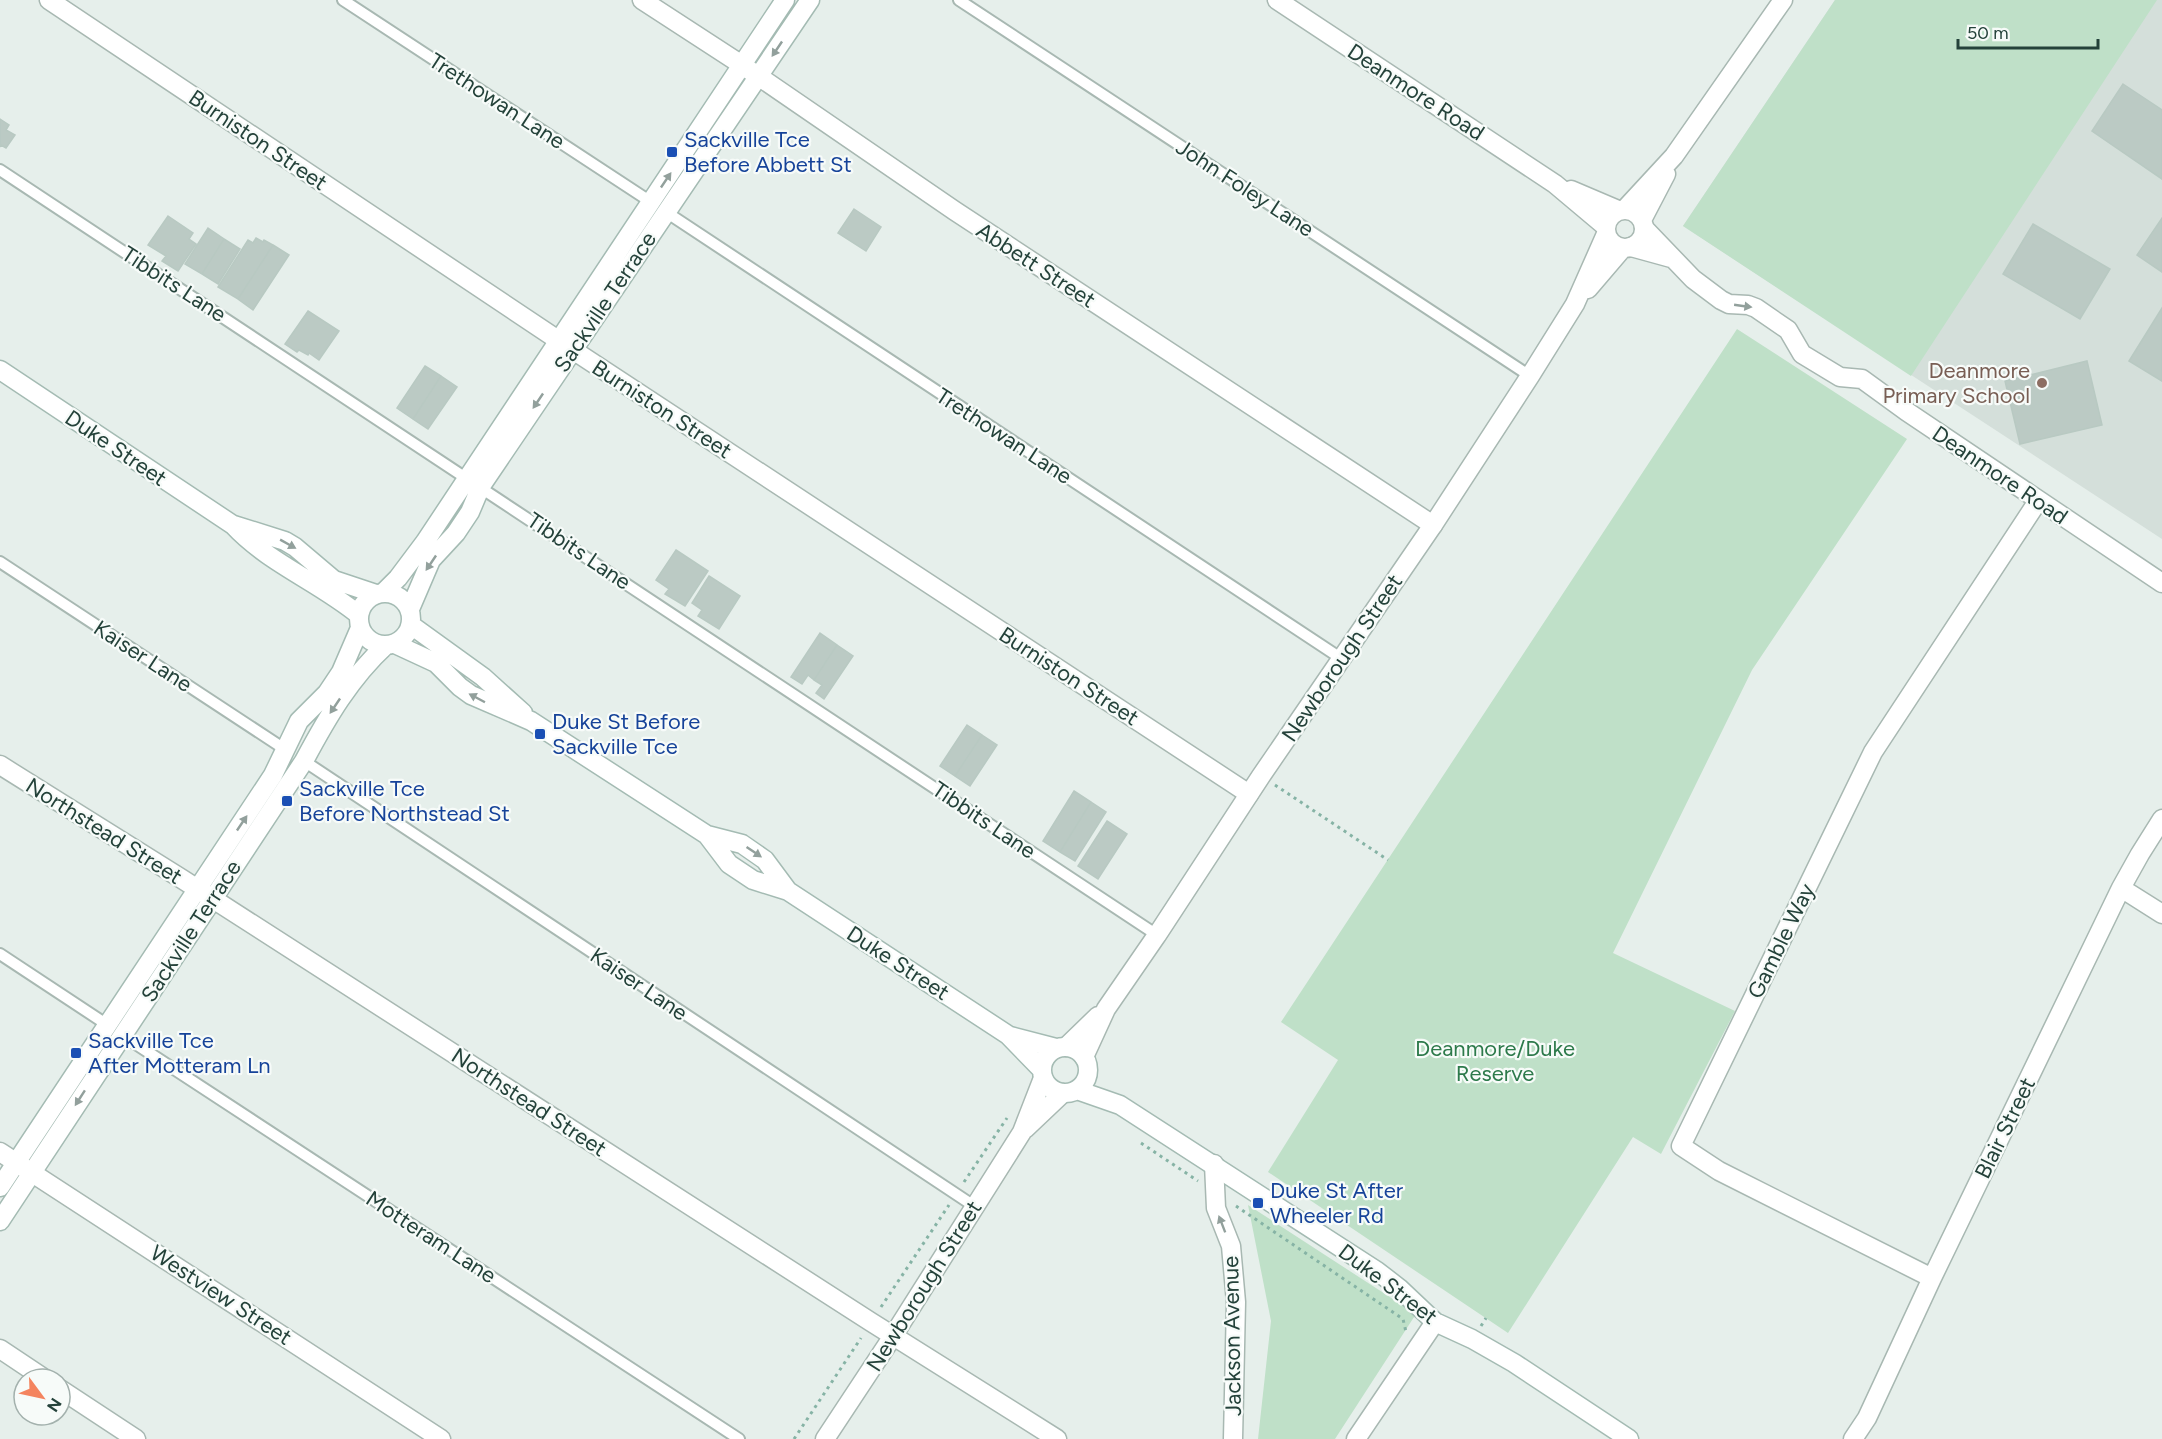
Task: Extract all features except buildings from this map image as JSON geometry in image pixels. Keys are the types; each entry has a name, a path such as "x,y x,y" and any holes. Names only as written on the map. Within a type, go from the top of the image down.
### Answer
{"street":[{"name":"Burniston Street","path":"49,0 565,345 1249,794"},
{"name":"Abbett Street","path":"642,0 742,65 965,218 1433,525"},
{"name":"Sackville Terrace","path":"380,593 408,566 474,482 658,207 742,65 785,0"},
{"name":"Sackville Terrace","path":"658,207 758,77 810,0"},
{"name":"Deanmore Road","path":"1276,0 1555,184 1606,230"},
{"name":"Newborough Street","path":"1086,1065 1106,1009 1261,776 1433,525 1575,304 1606,230 1608,218 1622,210 1674,156 1783,0"},
{"name":"Newborough Street","path":"1575,304 1627,248 1638,243 1642,236 1643,224 1674,156"},
{"name":"Deanmore Road","path":"1555,184 1622,210"},
{"path":"1622,210 1638,214 1643,224"},
{"name":"Deanmore Road","path":"1643,224 1693,279 1729,304 1756,308 1788,330 1802,354 1840,378 1862,379 2038,501 2162,583"},
{"path":"1606,230 1616,246 1673,258"},
{"name":"Duke Street","path":"0,370 232,525 255,545 345,604 360,622"},
{"name":"Sackville Terrace","path":"410,617 431,560 456,533 470,512 474,482"},
{"name":"Gamble Way","path":"1932,1278 1719,1171 1681,1146 1873,752 2038,501"},
{"name":"Duke Street","path":"232,525 285,542 334,580 380,593"},
{"path":"380,593 400,596 410,617 408,633 390,645 370,641 360,622 364,602 380,593"},
{"name":"Duke Street","path":"410,617 483,677 531,721 706,835 742,844 765,860 788,891 1008,1035 1053,1090 1120,1105"},
{"name":"Sackville Terrace","path":"0,1221 122,1035 286,750 299,722 327,693 341,672 360,622"},
{"name":"Sackville Terrace","path":"0,1186 106,1024 304,761 326,719 349,685 366,664 390,645"},
{"name":"Duke Street","path":"390,645 436,663 471,695 531,721"},
{"name":"Northstead Street","path":"0,765 1057,1439"},
{"name":"Blair Street","path":"1853,1439 1867,1418 1932,1278 2121,888 2162,819"},
{"path":"2121,888 2162,914"},
{"name":"Newborough Street","path":"1061,1047 1106,1009"},
{"name":"Duke Street","path":"1008,1035 1078,1051 1086,1065 1120,1105 1377,1271 1435,1322 1472,1339 1514,1363 1629,1439"},
{"path":"1042,1074 1045,1058 1061,1047"},
{"path":"1070,1092 1084,1083 1086,1065"},
{"name":"Newborough Street","path":"825,1439 1022,1132 1042,1074"},
{"name":"Newborough Street","path":"1022,1132 1070,1092"},
{"name":"Westview Street","path":"0,1152 441,1439"},
{"name":"Jackson Avenue","path":"1214,1164 1216,1208 1230,1245 1236,1302 1233,1439"},
{"path":"1356,1439 1435,1322"},
{"path":"0,1349 27,1367"},
{"path":"72,1397 136,1439"}],"lane":[{"name":"Trethowan Lane","path":"343,0 1342,659"},
{"name":"John Foley Lane","path":"959,0 1530,376"},
{"name":"Tibbits Lane","path":"0,170 1157,935"},
{"name":"Kaiser Lane","path":"0,562 286,750"},
{"name":"Kaiser Lane","path":"304,761 974,1206"},
{"path":"0,954 106,1024"},
{"name":"Motteram Lane","path":"122,1035 740,1439"}],"path":[{"path":"1261,776 1388,860"},
{"path":"794,1439 1012,1109"},
{"path":"1140,1142 1403,1319 1407,1337 1419,1346"},
{"path":"1472,1339 1486,1318"}],"shaded area":[{"name":"Deanmore Primary School","path":"1835,0 2162,0 2162,539 1683,226"}],"green space":[{"path":"1835,0 2157,0 1911,376 1683,226"},
{"name":"Deanmore/Duke Reserve","path":"1737,329 1907,439 1752,670 1613,953 1735,1011 1661,1154 1633,1137 1508,1333 1268,1172 1338,1060 1281,1022"},
{"path":"1248,1205 1416,1314 1335,1439 1258,1439 1271,1321"}],"place":[{"name":"Sackville Tce Before Abbett St","path":"672,152"},
{"name":"Deanmore Primary School","path":"2042,383"},
{"name":"Duke St Before Sackville Tce","path":"540,734"},
{"name":"Sackville Tce Before Northstead St","path":"287,801"},
{"name":"Sackville Tce After Motteram Ln","path":"76,1053"},
{"name":"Duke St After Wheeler Rd","path":"1258,1203"}]}
